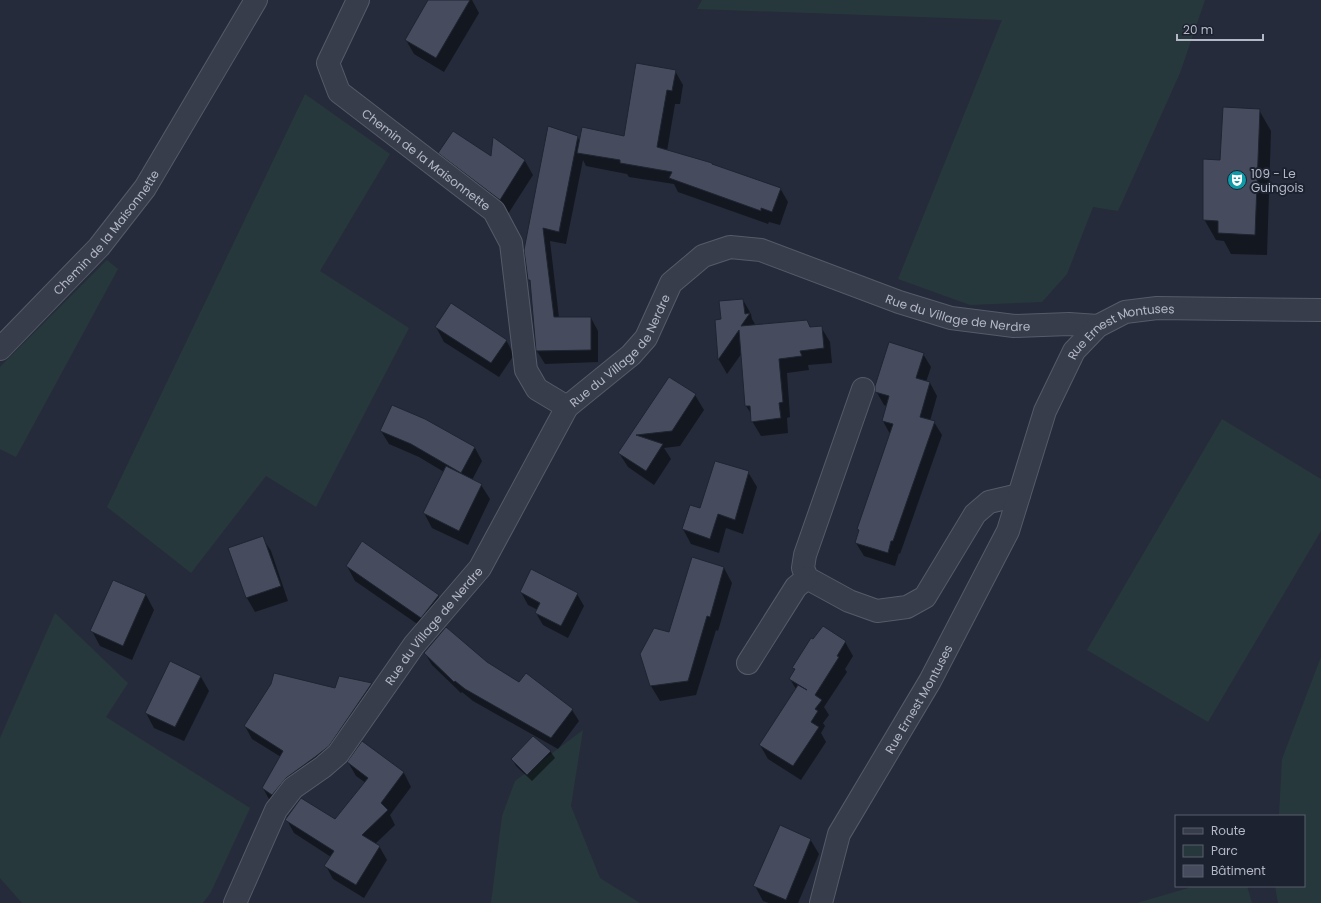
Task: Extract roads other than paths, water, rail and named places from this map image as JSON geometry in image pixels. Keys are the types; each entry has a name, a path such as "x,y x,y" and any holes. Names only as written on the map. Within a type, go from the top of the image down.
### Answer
{"street":[{"name":"Chemin de la Maisonnette","path":"0,349 99,248 145,188 256,0"},
{"name":"Chemin de la Maisonnette","path":"358,0 328,64 338,92 494,211 510,243 526,370 537,389 567,407"},
{"name":"Rue du Village de Nerdre","path":"235,903 276,810 293,788 323,767 338,754 414,646 480,568 567,407 631,355 646,338 671,283 703,256 730,248 761,250 899,302 952,318 1014,326 1069,324 1098,326"},
{"name":"Rue Ernest Montuses","path":"821,903 839,834 930,681 1008,532 1045,411 1074,351 1098,326 1126,312 1157,308 1321,310"},
{"path":"863,389 805,555 803,568 807,578 849,601 877,611 907,607 925,597 975,514 989,502 1019,495"},
{"path":"748,663 796,587 807,578"}],"place":[{"name":"109 - Le Guingois","path":"1237,180"}]}
